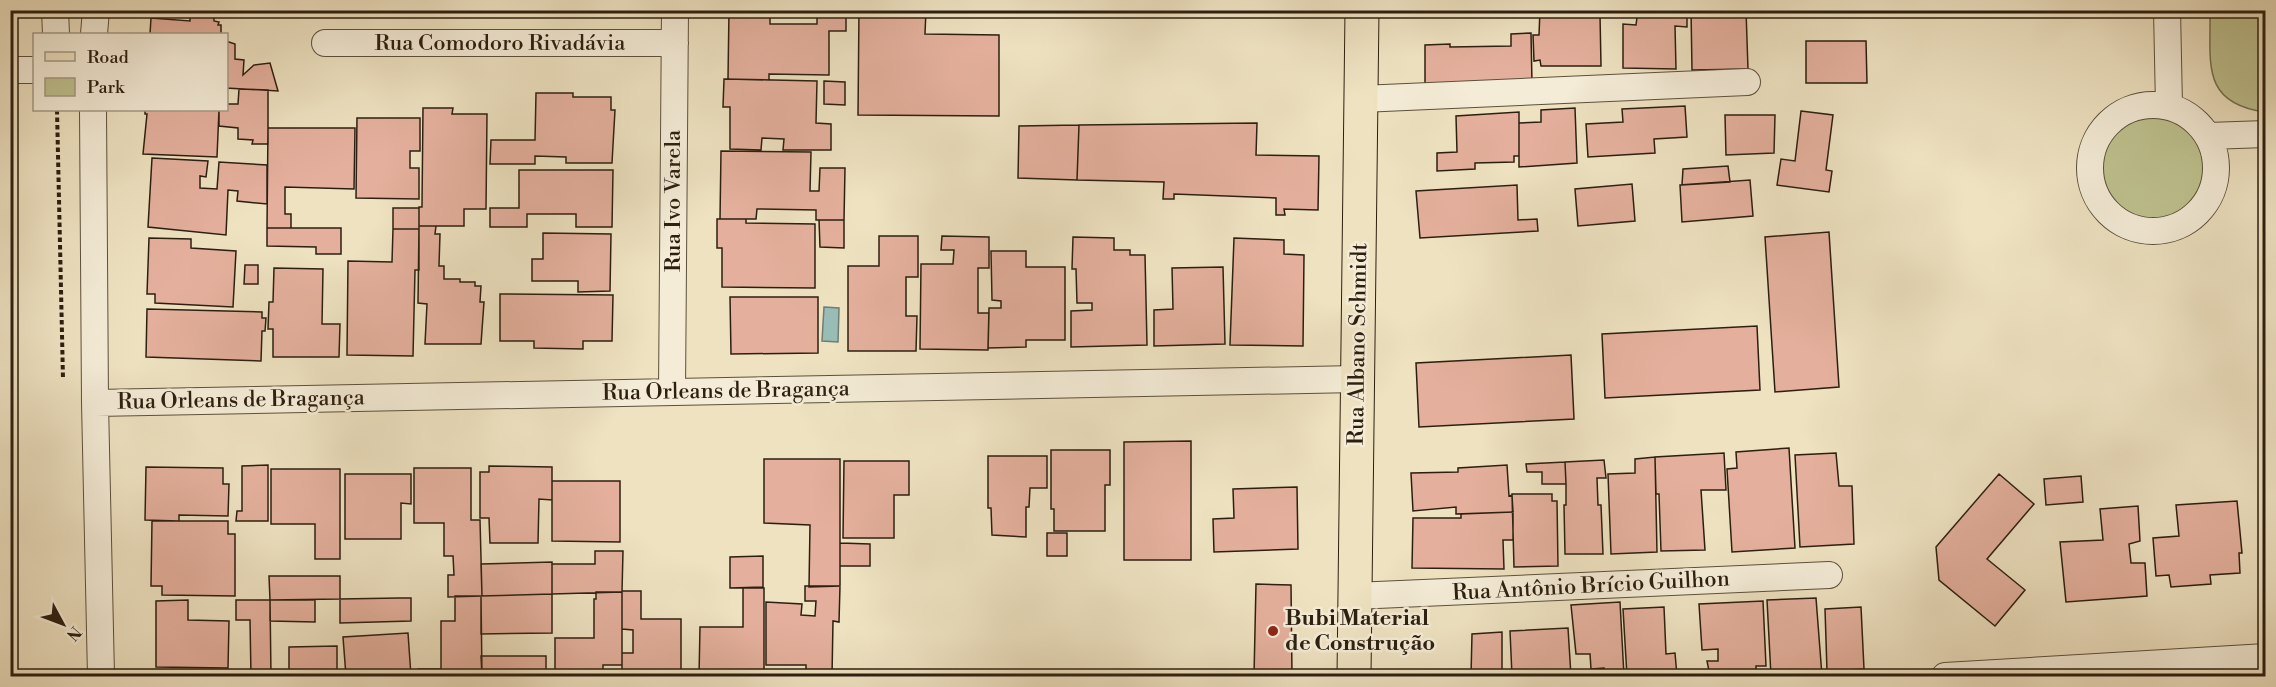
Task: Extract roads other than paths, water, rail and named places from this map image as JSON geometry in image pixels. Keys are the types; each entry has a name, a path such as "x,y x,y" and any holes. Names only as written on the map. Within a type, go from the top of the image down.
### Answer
{"main road":[{"name":"Rua Albano Schmidt","path":"1354,676 1362,10"}],"street":[{"path":"56,10 56,33"},
{"path":"94,33 96,10"},
{"name":"Rua Ivo Varela","path":"672,392 675,10"},
{"path":"2167,10 2169,106"},
{"name":"Rua Comodoro Rivadávia","path":"325,43 675,43"},
{"path":"10,70 33,70"},
{"path":"1361,99 1747,82"},
{"path":"2148,104 2169,106 2185,113 2198,123 2208,136 2215,157 2216,179 2208,200 2194,216 2175,228 2154,232 2132,229 2113,219 2098,203 2090,183 2089,161 2095,140 2109,122 2127,110 2148,104"},
{"path":"93,111 95,403 101,676"},
{"path":"2208,136 2265,134"},
{"name":"Rua Orleans de Bragança","path":"95,403 1358,379"},
{"name":"Rua Antônio Brício Guilhon","path":"1354,596 1828,575"},
{"path":"1945,676 2265,657"}],"water":[{"path":"824,307 839,308 838,342 822,341"}],"place":[{"name":"Bubi Material de Construção","path":"1273,631"}]}
